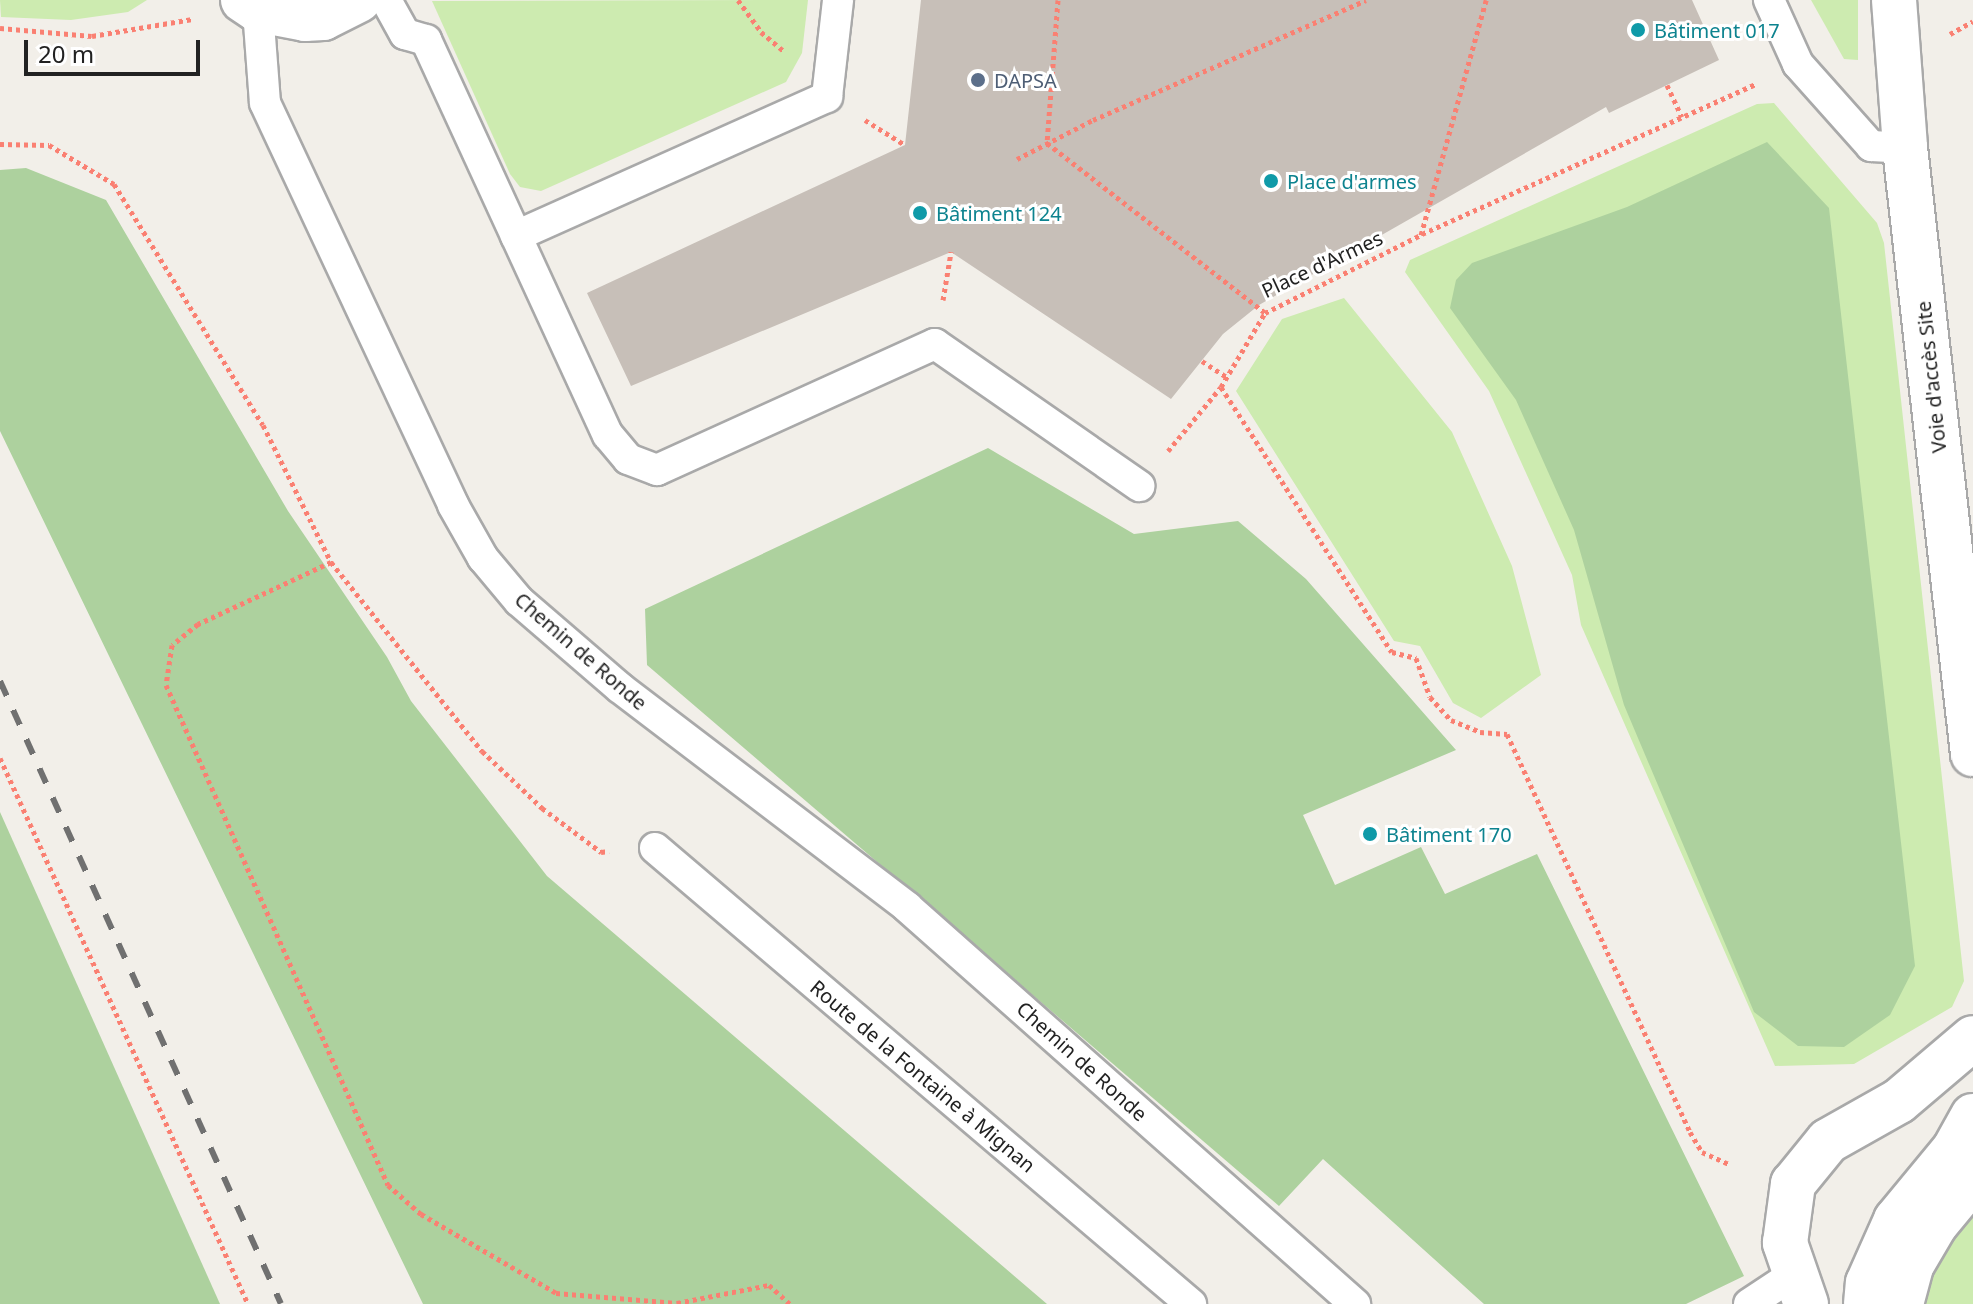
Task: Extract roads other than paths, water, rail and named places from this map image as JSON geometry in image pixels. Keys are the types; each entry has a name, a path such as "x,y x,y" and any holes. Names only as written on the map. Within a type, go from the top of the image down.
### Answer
{"street":[{"path":"250,5 323,18 359,0"},
{"name":"Voie d'accès Site","path":"1894,0 1905,148 1973,754"},
{"path":"1799,1290 1785,1243 1786,1213 1793,1184 1808,1161 1850,1125 1899,1101 1973,1038"},
{"path":"1866,1304 1868,1283 1896,1220 1954,1150 1973,1116"},
{"path":"1901,1304 1911,1266 1935,1225 1973,1179"}],"lane":[{"path":"386,0 405,34 426,40 608,435 628,459 657,470 935,344 1139,486"},
{"path":"516,236 827,97 838,0"},
{"path":"1769,0 1798,64 1871,146 1905,148"},
{"name":"Chemin de Ronde","path":"250,5 265,103 440,478 483,558 519,601 620,688 907,907 1355,1304"},
{"name":"Route de la Fontaine à Mignan","path":"655,848 1191,1304"},
{"path":"1749,1304 1799,1290"}],"railway":[{"path":"0,681 281,1304"}],"place":[{"name":"Bâtiment 017","path":"1638,30"},
{"name":"DAPSA","path":"978,80"},
{"name":"Place d'armes","path":"1271,181"},
{"name":"Bâtiment 124","path":"920,213"},
{"name":"Bâtiment 170","path":"1370,834"}]}
